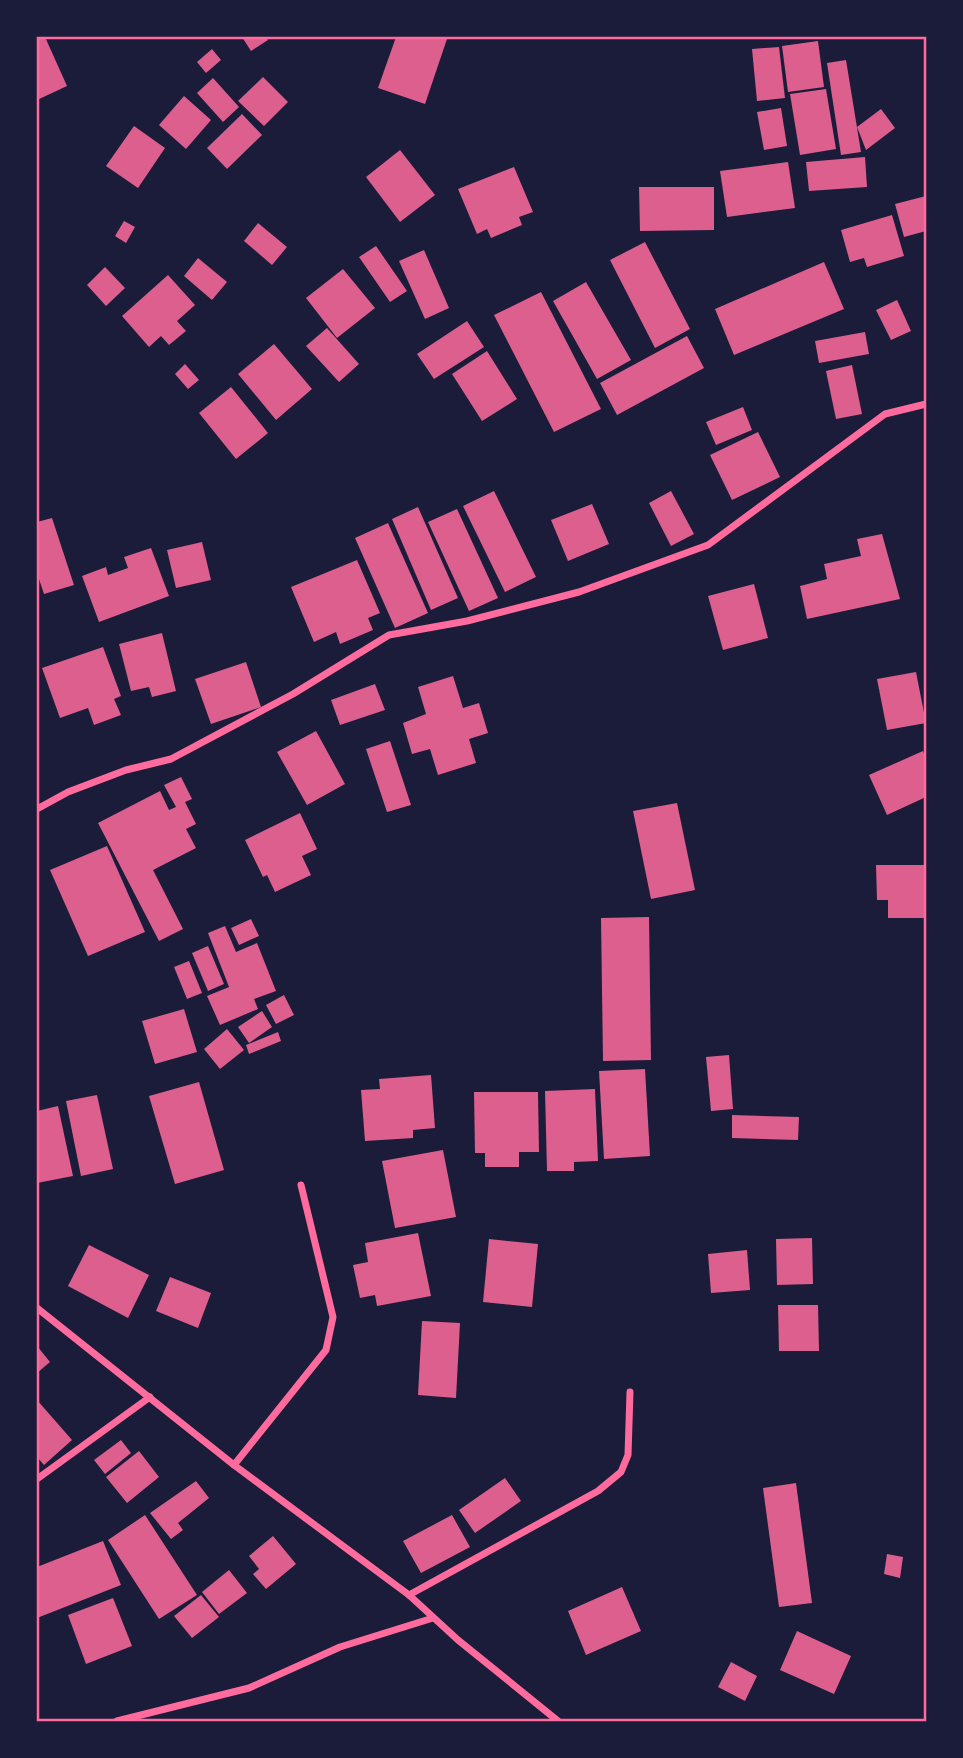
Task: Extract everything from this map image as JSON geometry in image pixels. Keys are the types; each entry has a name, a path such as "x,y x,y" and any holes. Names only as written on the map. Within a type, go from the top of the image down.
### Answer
{"street":[{"path":"37,809 68,792 126,770 171,759 293,694 389,635 467,621 579,592 708,545 885,414 926,404"},
{"path":"234,1465 326,1349 333,1317 301,1185"},
{"path":"37,1308 234,1465 409,1595 558,1721"},
{"path":"409,1595 598,1491 621,1472 628,1455 630,1392"},
{"path":"37,1479 150,1397"},
{"path":"117,1721 249,1688 340,1647 433,1618"}],"building":[{"path":"37,37 45,37 67,86 37,100"},
{"path":"242,37 266,37 268,40 251,51"},
{"path":"396,37 447,39 425,104 378,88"},
{"path":"818,41 824,87 788,92 782,46"},
{"path":"779,47 785,98 757,101 752,49"},
{"path":"212,49 221,60 206,73 197,62"},
{"path":"846,60 861,152 841,155 827,63"},
{"path":"263,77 288,102 264,126 238,101"},
{"path":"213,78 239,107 223,122 197,93"},
{"path":"826,89 836,149 800,155 790,94"},
{"path":"184,96 211,120 186,149 159,125"},
{"path":"781,108 787,146 764,150 757,112"},
{"path":"881,109 895,128 866,150 857,127"},
{"path":"242,114 262,135 227,169 207,148"},
{"path":"134,126 165,148 138,188 106,166"},
{"path":"400,150 435,195 400,222 366,177"},
{"path":"865,157 867,187 809,191 806,162"},
{"path":"788,162 795,208 727,217 720,171"},
{"path":"514,167 533,212 519,217 522,225 491,238 487,229 477,234 458,189"},
{"path":"639,187 714,187 714,230 640,231"},
{"path":"926,196 926,231 904,237 895,204"},
{"path":"892,215 904,256 867,267 864,258 850,262 841,230"},
{"path":"124,221 135,227 126,243 115,236"},
{"path":"258,223 287,247 272,265 244,241"},
{"path":"645,242 690,329 655,348 610,260"},
{"path":"376,246 407,291 390,302 359,257"},
{"path":"424,250 449,308 425,319 399,261"},
{"path":"198,258 227,282 212,300 184,276"},
{"path":"824,262 844,309 734,355 715,309"},
{"path":"105,267 125,288 106,306 87,285"},
{"path":"343,269 375,308 337,338 306,298"},
{"path":"168,275 195,305 177,321 186,331 169,345 161,336 149,347 122,316"},
{"path":"586,282 631,360 597,379 553,301"},
{"path":"541,292 601,409 554,432 494,315"},
{"path":"897,300 911,331 891,340 876,310"},
{"path":"467,321 484,347 434,379 417,354"},
{"path":"327,328 359,364 339,382 306,346"},
{"path":"865,332 869,354 819,363 815,341"},
{"path":"687,336 704,368 617,415 600,383"},
{"path":"274,344 312,389 276,420 238,374"},
{"path":"487,351 517,399 482,421 452,374"},
{"path":"185,364 199,380 188,389 175,374"},
{"path":"852,365 862,414 836,419 826,371"},
{"path":"231,387 268,433 236,459 199,413"},
{"path":"743,407 752,430 716,445 706,422"},
{"path":"758,432 780,477 732,500 710,455"},
{"path":"494,491 536,577 505,592 463,506"},
{"path":"671,491 694,534 671,546 649,503"},
{"path":"592,504 609,544 568,561 551,520"},
{"path":"418,507 458,598 431,610 392,519"},
{"path":"457,509 498,598 469,611 428,522"},
{"path":"52,518 74,585 44,594 37,573 37,522"},
{"path":"388,523 428,613 395,628 355,538"},
{"path":"882,534 900,599 807,619 800,586 827,579 824,564 861,556 857,539"},
{"path":"202,542 211,580 176,588 167,550"},
{"path":"151,548 169,596 99,622 82,576 106,567 108,575 128,568 124,557"},
{"path":"357,560 380,613 368,618 373,630 340,644 336,632 314,642 291,587"},
{"path":"754,584 768,638 723,650 708,596"},
{"path":"162,633 176,691 152,697 149,687 131,691 119,644"},
{"path":"103,647 121,696 114,699 121,715 94,725 88,708 60,718 42,668"},
{"path":"246,662 261,707 211,724 195,679"},
{"path":"916,672 926,723 887,730 877,679"},
{"path":"453,676 463,708 479,703 488,733 469,739 476,763 438,775 430,749 412,754 403,723 426,714 418,687"},
{"path":"375,684 385,710 340,725 331,700"},
{"path":"316,731 345,784 307,805 277,752"},
{"path":"390,741 411,805 387,812 366,749"},
{"path":"923,751 926,759 926,797 887,815 869,775"},
{"path":"181,777 192,799 185,802 196,824 186,829 196,848 153,870 183,929 159,941 98,823 160,791 169,810 176,807 164,785"},
{"path":"677,803 695,890 651,899 633,811"},
{"path":"300,813 317,849 302,856 311,875 275,892 267,875 263,877 245,840"},
{"path":"107,846 145,932 88,956 50,870"},
{"path":"876,865 926,865 926,918 888,918 888,900 877,900"},
{"path":"649,917 651,1060 603,1061 601,918"},
{"path":"251,919 259,936 239,945 231,928"},
{"path":"225,926 236,952 257,943 276,991 254,999 258,1009 220,1025 207,996 229,987 208,933"},
{"path":"208,946 224,984 208,991 192,953"},
{"path":"189,961 202,993 187,999 174,967"},
{"path":"284,995 294,1015 276,1024 266,1005"},
{"path":"184,1009 197,1052 155,1064 142,1021"},
{"path":"262,1011 272,1027 249,1043 238,1027"},
{"path":"227,1029 244,1050 220,1069 204,1049"},
{"path":"278,1032 281,1041 249,1054 246,1045"},
{"path":"729,1055 733,1109 711,1111 706,1057"},
{"path":"645,1069 650,1156 604,1159 599,1071"},
{"path":"431,1075 435,1128 413,1130 413,1138 365,1141 361,1090 380,1089 379,1079"},
{"path":"199,1082 224,1170 175,1184 149,1096"},
{"path":"595,1089 598,1161 574,1162 574,1171 547,1171 545,1091"},
{"path":"474,1092 538,1092 539,1152 519,1152 519,1167 485,1167 485,1153 475,1153"},
{"path":"97,1095 113,1169 81,1176 66,1101"},
{"path":"58,1106 73,1176 37,1183 37,1111"},
{"path":"732,1115 799,1117 798,1140 732,1138"},
{"path":"443,1150 456,1217 395,1228 382,1161"},
{"path":"418,1233 431,1296 377,1306 375,1295 360,1298 353,1265 368,1262 365,1243"},
{"path":"812,1238 813,1284 777,1285 776,1239"},
{"path":"489,1239 538,1244 532,1307 483,1302"},
{"path":"89,1245 149,1275 128,1318 68,1286"},
{"path":"747,1250 750,1290 711,1293 708,1254"},
{"path":"170,1277 211,1293 198,1328 156,1311"},
{"path":"778,1305 818,1305 819,1351 779,1351"},
{"path":"422,1321 460,1323 456,1398 418,1395"},
{"path":"37,1346 50,1362 37,1373"},
{"path":"37,1400 72,1440 44,1465 37,1457"},
{"path":"121,1440 131,1453 105,1474 94,1460"},
{"path":"139,1451 159,1477 127,1503 106,1477"},
{"path":"505,1478 521,1501 475,1533 459,1510"},
{"path":"196,1481 209,1498 178,1523 183,1530 171,1539 150,1513"},
{"path":"796,1483 812,1603 779,1607 763,1488"},
{"path":"145,1515 197,1595 159,1619 108,1540"},
{"path":"452,1515 470,1547 421,1573 403,1541"},
{"path":"273,1536 296,1564 266,1589 253,1574 259,1569 249,1556"},
{"path":"103,1541 121,1585 37,1618 37,1567"},
{"path":"887,1554 903,1557 900,1578 884,1574"},
{"path":"229,1570 247,1593 219,1614 202,1592"},
{"path":"622,1587 641,1631 586,1655 568,1611"},
{"path":"201,1595 219,1617 192,1638 174,1616"},
{"path":"113,1598 132,1646 86,1664 68,1615"},
{"path":"797,1631 851,1656 834,1694 780,1670"},
{"path":"731,1662 757,1676 745,1701 718,1687"}]}
